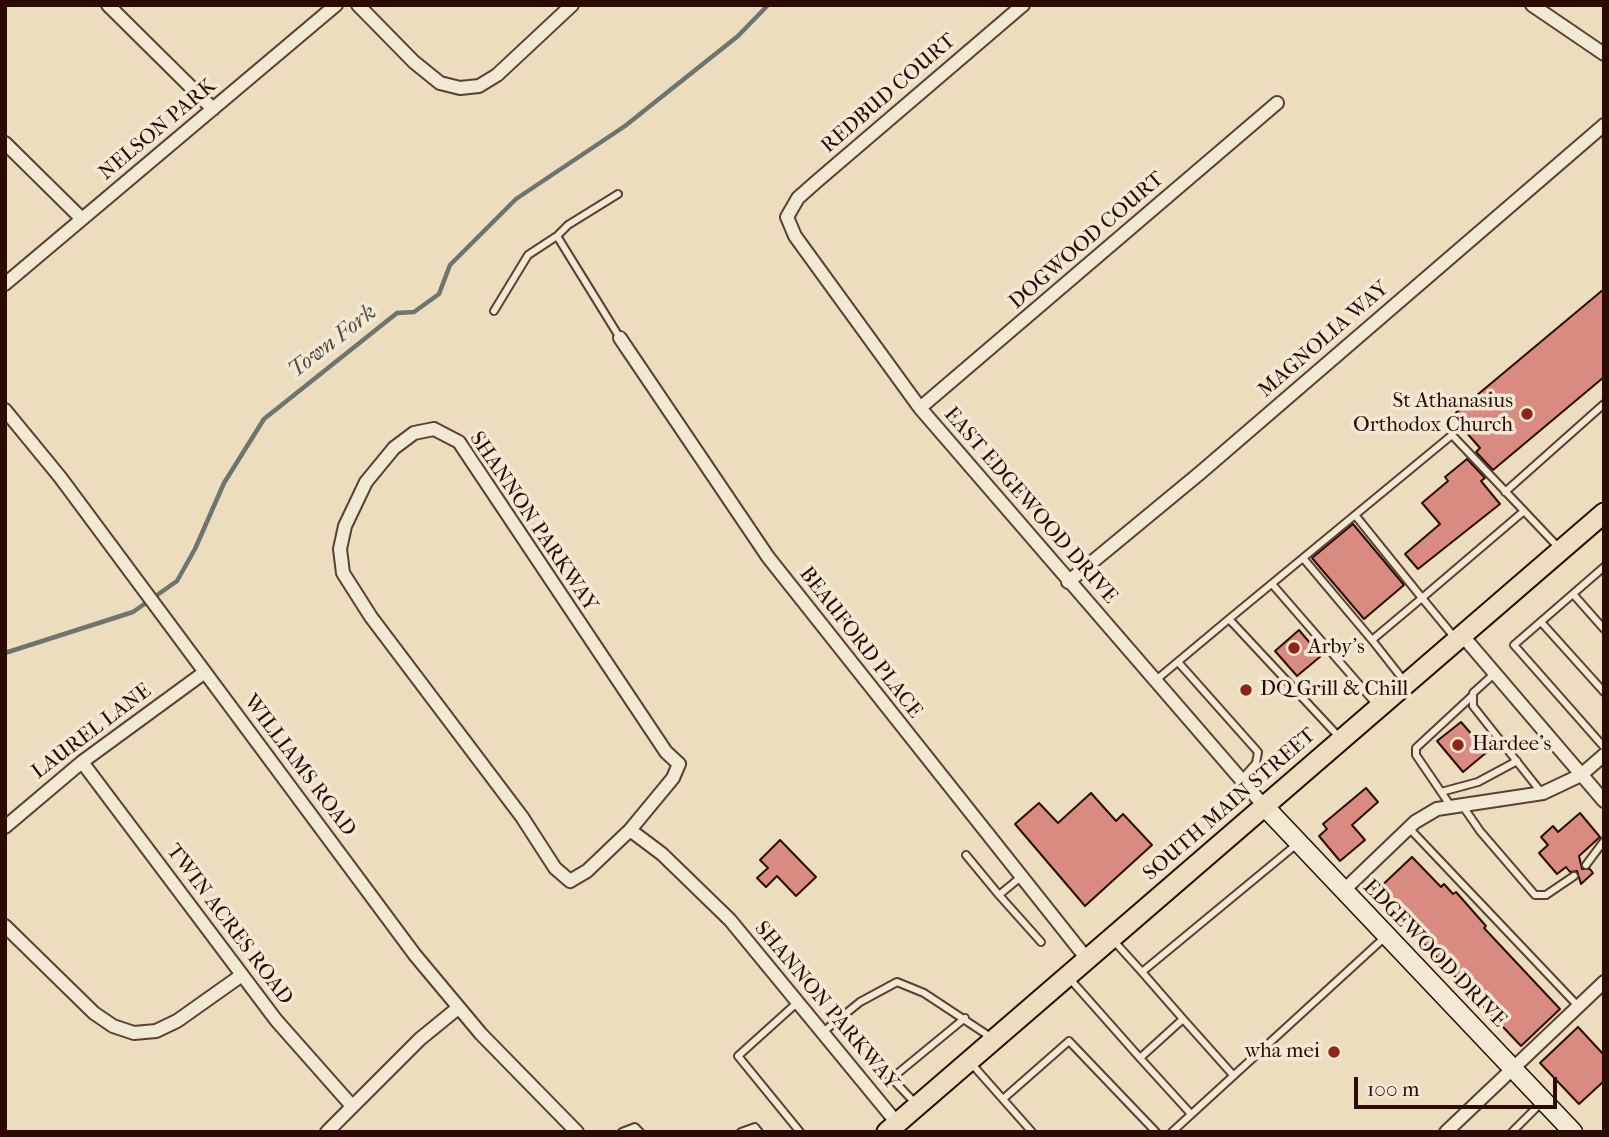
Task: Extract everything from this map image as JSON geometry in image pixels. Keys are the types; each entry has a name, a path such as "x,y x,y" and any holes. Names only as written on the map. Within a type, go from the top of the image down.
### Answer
{"main road":[{"name":"SOUTH MAIN STREET","path":"894,1128 968,1061 1604,513"}],"street":[{"path":"108,5 213,109"},
{"name":"NELSON PARK","path":"5,284 336,5"},
{"path":"358,5 414,62 440,83 460,88 480,86 497,75 572,5"},
{"name":"REDBUD COURT","path":"787,217 798,198 1023,5"},
{"path":"1532,5 1604,54"},
{"name":"DOGWOOD COURT","path":"920,408 1277,103"},
{"name":"MAGNOLIA WAY","path":"1068,582 1210,464 1604,125"},
{"path":"5,144 82,219"},
{"name":"EAST EDGEWOOD DRIVE","path":"787,217 795,236 920,408 1264,806"},
{"name":"BEAUFORD PLACE","path":"620,338 768,557 1087,959"},
{"name":"WILLIAMS ROAD","path":"5,410 60,477 458,1008 577,1132"},
{"name":"SHANNON PARKWAY","path":"434,429 459,442 644,720 666,752 679,764 673,778 630,830 587,871 570,881 562,876 350,586 343,573 340,549 348,514 366,482 394,449 414,433 434,429"},
{"path":"1459,638 1494,674 1604,802"},
{"name":"LAUREL LANE","path":"5,827 82,762 205,672"},
{"path":"1343,891 1409,828 1437,808 1542,793 1581,775 1604,755"},
{"name":"TWIN ACRES ROAD","path":"82,762 276,1020 352,1106"},
{"name":"EDGEWOOD DRIVE","path":"1264,806 1573,1132"},
{"name":"SHANNON PARKWAY","path":"630,830 708,896 799,1001 894,1128"},
{"path":"5,926 94,1013 113,1027 134,1033 156,1031 177,1021 242,975"},
{"path":"1446,1132 1604,982"},
{"path":"327,1132 458,1008"}],"lane":[{"path":"494,311 528,256 568,225 618,194"},
{"path":"557,236 620,338"},
{"path":"1505,492 1604,404"},
{"path":"1155,682 1451,435 1561,550"},
{"path":"1372,640 1524,511"},
{"path":"1355,515 1422,598 1459,638"},
{"path":"1303,558 1406,684"},
{"path":"1603,569 1514,645 1604,747"},
{"path":"1272,584 1379,707"},
{"path":"1573,594 1604,629"},
{"path":"1229,619 1341,739"},
{"path":"1541,622 1604,692"},
{"path":"1178,662 1258,752 1256,763 1241,780"},
{"path":"1494,674 1416,748 1416,755 1441,792 1455,804 1535,895 1546,895 1574,876"},
{"path":"1471,697 1473,706 1542,793"},
{"path":"1441,792 1478,782 1517,761"},
{"path":"1409,828 1578,1006"},
{"path":"1586,865 1604,841"},
{"path":"1142,972 1298,843"},
{"path":"966,855 1041,942"},
{"path":"999,895 1022,876"},
{"path":"1172,1132 1385,936"},
{"path":"1112,938 1233,1075"},
{"path":"1068,977 1191,1114"},
{"path":"823,1032 860,1002 897,982 924,993 994,1040"},
{"path":"799,1001 738,1056 800,1132"},
{"path":"892,1078 965,1018"},
{"path":"1140,1058 1183,1019"},
{"path":"837,1020 872,1060 918,1105"},
{"path":"1003,1099 1069,1041 1156,1132"},
{"path":"968,1061 1032,1132"},
{"path":"1512,1132 1543,1101"},
{"path":"622,1132 635,1127 640,1132"},
{"path":"741,1132 755,1127 759,1132"}],"building":[{"path":"1604,289 1604,377 1493,470 1476,452 1480,448 1452,416"},
{"path":"1467,459 1485,478 1481,481 1500,504 1418,569 1405,554 1440,524 1422,503 1448,481 1445,477"},
{"path":"1353,524 1404,585 1364,619 1312,558"},
{"path":"1299,630 1321,656 1297,676 1275,651"},
{"path":"1461,722 1487,752 1463,772 1437,741"},
{"path":"1366,788 1378,802 1352,825 1365,840 1340,861 1319,836 1327,829 1323,824"},
{"path":"1091,793 1116,821 1123,814 1152,845 1085,906 1015,824 1039,803 1058,823"},
{"path":"1580,813 1600,837 1579,856 1582,869 1590,869 1593,873 1581,884 1577,871 1570,872 1566,867 1557,874 1539,853 1548,845 1541,837 1553,826 1558,832"},
{"path":"780,840 816,877 796,896 777,876 766,887 757,878 768,868 760,860"},
{"path":"1412,857 1441,887 1444,884 1453,894 1456,892 1486,926 1484,928 1560,1009 1521,1046 1375,892"},
{"path":"1578,1027 1604,1055 1604,1081 1579,1104 1540,1063"}],"waterway":[{"name":"Town Fork","path":"5,653 133,612 177,581 195,549 224,483 264,419 397,313 414,312 439,294 450,265 516,199 625,126 738,36 768,5"}],"place":[{"name":"St Athanasius Orthodox Church","path":"1527,414"},
{"name":"Arby's","path":"1294,648"},
{"name":"DQ Grill & Chill","path":"1246,690"},
{"name":"Hardee's","path":"1458,745"},
{"name":"wha mei","path":"1334,1052"}]}
